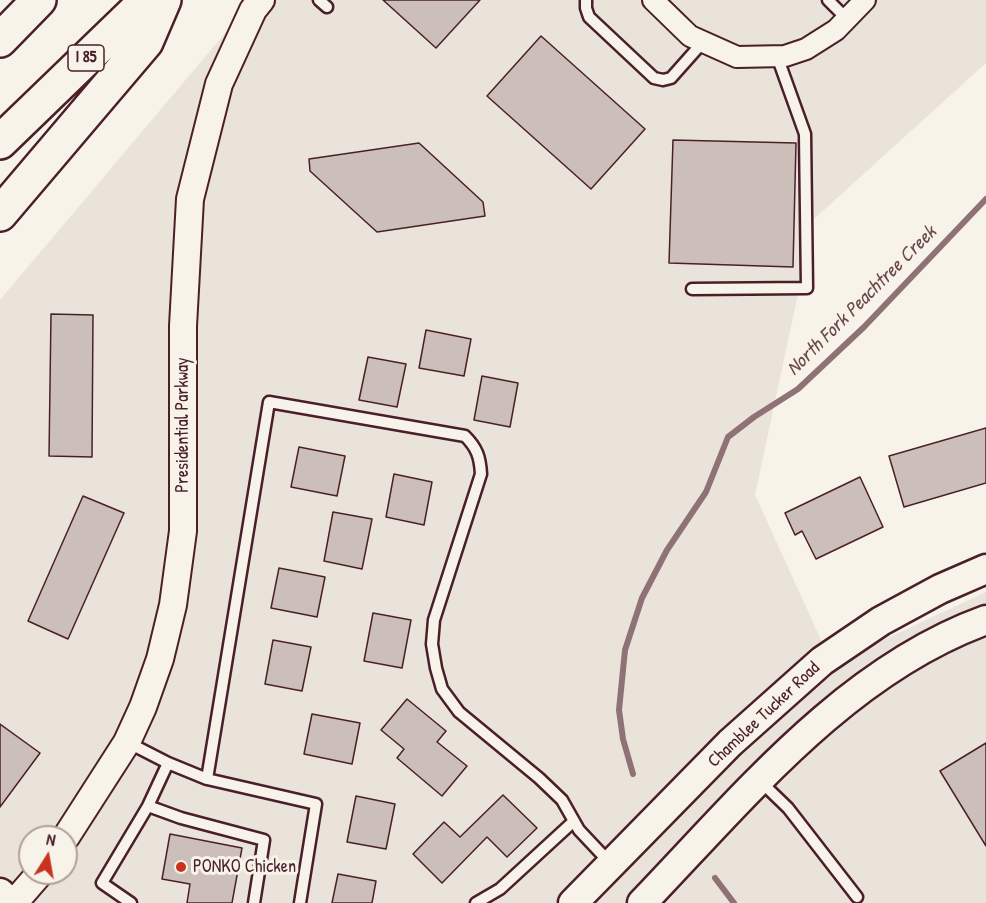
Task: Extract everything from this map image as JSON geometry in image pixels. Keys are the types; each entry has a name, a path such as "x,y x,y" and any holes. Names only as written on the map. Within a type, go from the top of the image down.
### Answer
{"highway":[{"path":"0,40 39,0"},
{"name":"I 85","path":"0,142 147,0"},
{"path":"0,214 146,42 164,0"}],"main road":[{"name":"Chamblee Tucker Road","path":"573,903 730,743 822,661 881,621 940,589 986,569"},
{"path":"642,903 787,752 846,700 905,659 959,630 986,620"},
{"path":"0,893 13,903"}],"street":[{"name":"Presidential Parkway","path":"74,825 127,742 143,707 160,659 173,605 183,531 183,326 190,199 219,84 253,10 261,0"},
{"path":"653,0 690,36 737,57 785,56 806,49 836,30 865,0"},
{"path":"13,903 29,885"}],"lane":[{"path":"586,0 589,17 654,78 663,80 671,78 703,42"},
{"path":"828,0 847,19"},
{"path":"692,289 807,288 805,134 777,56"},
{"path":"207,779 269,402 465,436 475,447 480,459 481,474 434,620 432,644 442,689 459,712 562,800 579,830 611,864"},
{"path":"127,742 168,764 207,779 316,804 300,903"},
{"path":"131,903 102,883 148,807 168,764"},
{"path":"759,781 788,808 857,897"},
{"path":"148,807 264,840 254,903"},
{"path":"476,903 500,889 574,821"}],"shaded area":[{"path":"253,0 986,0 986,63 814,219 755,495 832,664 986,592 986,903 0,903 0,300"}],"building":[{"path":"383,0 480,0 436,48"},
{"path":"541,36 645,129 591,189 487,96"},
{"path":"673,140 796,143 793,267 669,263"},
{"path":"419,143 483,202 485,216 377,232 310,171 309,159"},
{"path":"51,314 93,315 92,457 49,456"},
{"path":"426,330 471,339 464,376 419,368"},
{"path":"368,357 406,364 397,407 359,400"},
{"path":"482,376 518,383 510,427 474,420"},
{"path":"986,428 986,483 904,507 889,456"},
{"path":"299,447 345,456 337,496 291,487"},
{"path":"394,474 432,482 424,525 386,517"},
{"path":"860,477 883,527 816,559 802,531 795,535 785,513"},
{"path":"83,496 124,513 68,639 28,621"},
{"path":"333,512 372,519 362,569 324,561"},
{"path":"279,568 325,577 317,617 271,608"},
{"path":"373,613 411,620 402,668 364,661"},
{"path":"273,640 311,647 302,691 265,684"},
{"path":"407,699 446,731 437,742 467,766 442,796 397,758 404,749 381,730"},
{"path":"312,714 360,723 352,764 304,754"},
{"path":"0,724 40,753 0,807"},
{"path":"986,743 986,846 940,771"},
{"path":"503,795 537,828 507,857 487,837 442,883 413,854 444,822 460,837"},
{"path":"356,796 395,804 386,849 347,842"},
{"path":"170,834 242,848 232,903 187,903 190,884 162,879"},
{"path":"338,874 376,881 372,903 332,903"}],"waterway":[{"name":"North Fork Peachtree Creek","path":"633,774 623,739 619,710 625,650 642,598 667,550 706,492 728,437 798,389 864,327 986,199"},
{"name":"North Fork Peachtree Creek","path":"715,878 734,903"}],"place":[{"name":"PONKO Chicken","path":"181,867"}]}
